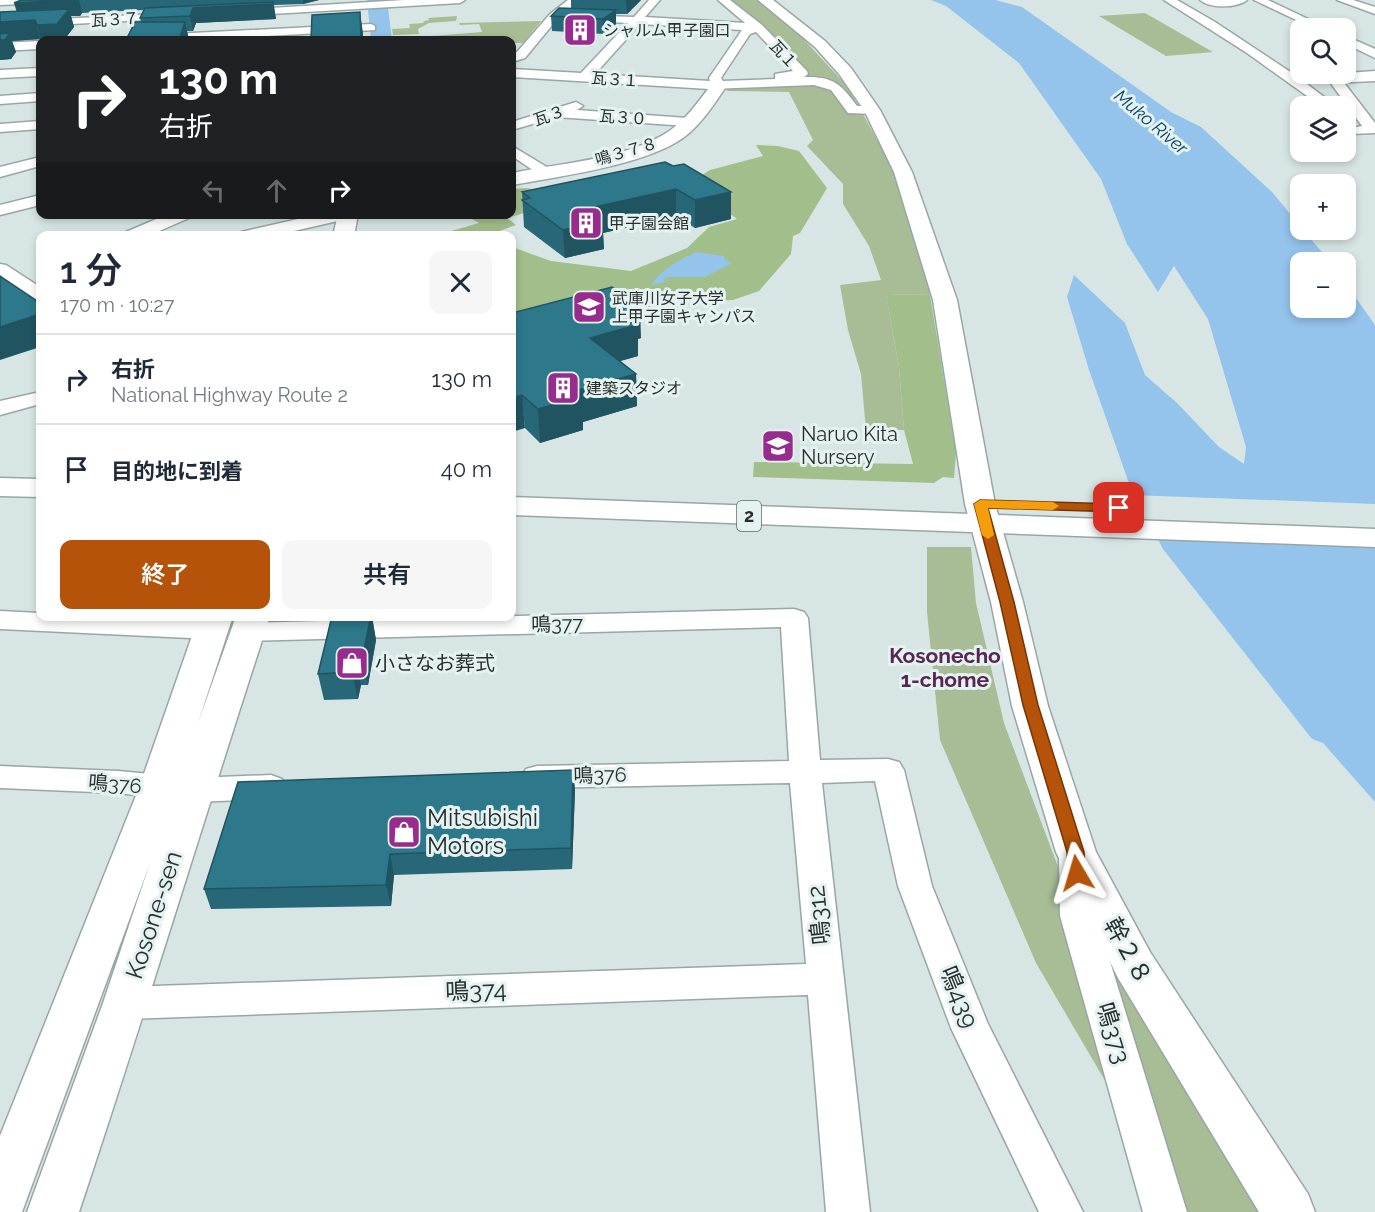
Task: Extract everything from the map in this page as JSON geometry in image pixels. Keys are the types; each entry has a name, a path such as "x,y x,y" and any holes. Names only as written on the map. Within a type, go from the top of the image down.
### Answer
{"main road":[{"path":"0,23 46,0"},
{"name":"幹２８","path":"765,0 820,44 845,71 872,110 903,172 945,300 983,514 1030,705 1076,852 1134,965 1289,1212"},
{"path":"1356,72 1375,76"},
{"name":"鳴３７８","path":"516,178 637,151 670,138 687,122 718,83"},
{"path":"0,468 36,469"},
{"name":"2","path":"516,486 1375,538"},
{"path":"0,487 36,488"},
{"name":"2","path":"516,506 983,514 1375,516"},
{"name":"Kosone-sen","path":"0,1202 176,789 232,624"},
{"name":"Kosone-sen","path":"52,1212 126,1003 176,789"}],"street":[{"path":"0,2 46,0"},
{"path":"221,14 460,0"},
{"path":"516,57 521,55 554,16 575,0"},
{"path":"585,77 655,0"},
{"name":"瓦１","path":"718,83 802,74 758,27 723,0"},
{"path":"1169,0 1203,19 1316,96"},
{"path":"1203,19 1209,18 1206,10 1209,2 1242,0"},
{"path":"1259,0 1299,18"},
{"path":"1342,0 1375,11"},
{"path":"292,36 372,34 373,5"},
{"path":"133,36 142,14"},
{"name":"瓦３７","path":"0,23 142,14 187,16"},
{"path":"554,16 758,27"},
{"path":"758,27 746,32 715,78 718,83 814,81 828,83 836,87 853,110 872,110"},
{"path":"0,47 36,45"},
{"path":"516,46 528,45"},
{"path":"1356,45 1373,53"},
{"path":"1356,64 1373,53"},
{"path":"0,74 36,72"},
{"name":"瓦３１","path":"516,73 614,80 718,83"},
{"name":"瓦３","path":"516,125 558,113 592,98 614,80"},
{"path":"1352,84 1372,129 1357,131"},
{"path":"0,100 36,97"},
{"name":"瓦３０","path":"558,113 687,122"},
{"path":"0,128 36,125"},
{"path":"1357,131 1375,146"},
{"path":"516,153 545,172"},
{"path":"0,160 36,157"},
{"path":"0,172 36,163"},
{"path":"0,210 36,201"},
{"path":"155,219 162,223"},
{"path":"144,231 171,219"},
{"path":"270,231 324,219"},
{"path":"0,268 32,282"},
{"path":"0,289 32,282"},
{"path":"0,408 36,399"},
{"name":"鳴377","path":"516,621 794,618"},
{"name":"鳴312","path":"794,618 805,771 848,1212"},
{"name":"鳴377","path":"0,620 36,621"},
{"name":"鳴377","path":"58,621 232,624 513,621"},
{"name":"鳴376","path":"514,778 888,770"},
{"name":"鳴439","path":"888,770 915,885 970,1028 1061,1212"},
{"name":"鳴376","path":"0,777 118,782 176,789 305,786"},
{"name":"鳴373","path":"1076,852 1078,916 1165,1212"},
{"name":"鳴374","path":"126,1003 825,979"}],"green space":[{"path":"730,0 756,0 797,32 848,87 893,169 930,295 886,294 899,367 904,430 866,430 861,374 848,330 840,285 881,280 869,246 843,204 843,184 807,146 813,140 789,92 726,91 744,81 804,78 806,69"},
{"path":"1145,13 1213,52 1166,56 1099,16"},
{"path":"457,16 456,21 429,23 418,29 419,34 393,35 392,29 410,28 409,24 423,23 429,20 428,18"},
{"path":"541,21 523,43 516,43 516,36 432,36 482,32 479,24 460,25 459,23"},
{"path":"756,145 778,146 799,151 827,188 800,233 793,236 791,254 759,291 733,300 667,302 665,311 609,310 516,341 516,248 551,261 631,271 687,248 709,227 737,219 722,208 694,180 710,170 763,156"},
{"path":"516,189 551,192 555,204 516,215"},
{"path":"472,219 508,219 516,225 499,231 451,231 479,223"},
{"path":"886,294 930,295 956,452 954,478 943,477 934,483 753,477 754,462 913,464 904,430 899,367"},
{"path":"927,547 971,547 976,603 1004,723 1060,872 1262,1212 1182,1212 1036,963 940,740 927,612"}],"water":[{"name":"Muko River","path":"931,0 995,0 1022,7 1171,112 1201,127 1272,192 1290,214 1290,240 1312,240 1322,252 1290,252 1290,318 1356,318 1356,298 1375,325 1375,802 1323,743 1312,739 1163,549 1130,486 1089,370 1067,297 1074,275 1125,323 1145,375 1177,403 1219,447 1244,464 1246,447 1208,319 1174,266 1158,292 1127,244 1101,179 1019,63 946,6"},
{"path":"697,252 724,256 725,260 732,263 705,277 670,277 665,278 664,282 651,285 671,266"}],"pier":[{"path":"1132,495 1375,504 1375,547 1155,539"}],"building":[{"path":"21,0 74,0 14,3"},
{"path":"273,2 273,4 193,8 190,16 140,18 145,8"},
{"path":"559,8 616,10 603,19 551,16"},
{"path":"69,9 57,24 37,25 35,20 0,22 0,12"},
{"path":"360,12 361,36 311,36 312,15"},
{"path":"135,22 185,22 180,36 128,36"},
{"path":"10,33 5,40 0,40 0,34"},
{"path":"665,162 673,166 684,164 731,192 695,200 676,189 585,209 603,221 563,230 522,200 530,198 522,192"},
{"path":"0,276 36,300 36,315 0,327"},
{"path":"612,287 640,308 621,313 637,325 590,338 636,374 575,391 581,397 538,409 522,395 516,397 516,312"},
{"path":"331,621 370,621 362,659 355,659 352,672 318,674"},
{"name":"Mitsubishi Motors","path":"573,770 571,848 390,854 386,885 204,889 238,782"}],"waterway":[{"path":"377,0 382,36"}],"slow traffic":[{"path":"988,535 980,504 1053,506"}],"place":[{"name":"シャルム甲子園口","path":"580,30"},
{"name":"甲子園会館","path":"586,223"},
{"name":"武庫川女子大学 上甲子園キャンパス","path":"589,307"},
{"name":"建築スタジオ","path":"563,388"},
{"name":"Naruo Kita Nursery","path":"778,446"},
{"name":"小さなお葬式","path":"352,663"},
{"name":"Mitsubishi Motors","path":"404,832"}],"district":[{"name":"Kosonecho 1-chome","path":"945,668"}],"route":[{"path":"1077,873 1076,852 1030,705 1007,602 980,504 1119,508"}]}
